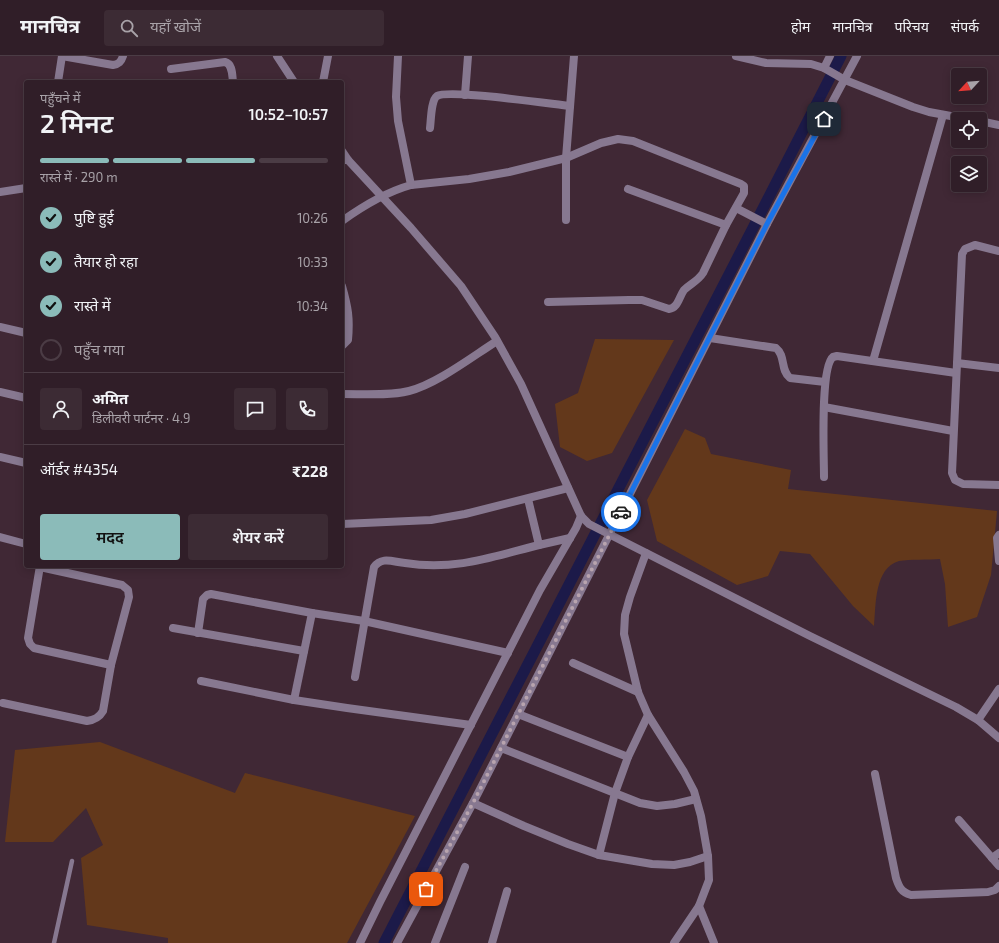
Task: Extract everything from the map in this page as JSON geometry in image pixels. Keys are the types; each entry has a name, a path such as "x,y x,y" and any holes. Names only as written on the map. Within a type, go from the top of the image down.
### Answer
{"street":[{"path":"58,80 62,56 113,65 119,64 123,56"},
{"path":"276,56 293,80"},
{"path":"323,80 328,56"},
{"path":"398,56 396,97 411,185"},
{"path":"465,95 468,56"},
{"path":"566,220 566,158 574,56"},
{"path":"736,56 766,63 811,64 824,68 843,79 914,107 951,116"},
{"path":"824,68 830,56"},
{"path":"396,943 473,803 606,533 710,338 764,222 857,56"},
{"path":"171,69 225,62 231,66 233,80"},
{"path":"430,128 434,100 437,96 443,95 465,95 570,106"},
{"path":"873,361 943,115"},
{"path":"987,122 999,125"},
{"path":"344,219 364,206 397,189 411,185 469,179 509,172 566,158 601,142 618,139 633,141 744,186 745,190 703,273 684,291 676,306 669,309 642,300 548,302"},
{"path":"345,160 382,197 461,286 497,341 521,384 581,516 589,524 810,636 956,707 978,720 999,738"},
{"path":"0,192 24,188"},
{"path":"628,189 726,225"},
{"path":"736,208 764,222"},
{"path":"999,251 975,245 964,249 962,254 952,473 955,480 963,484 999,484"},
{"path":"344,293 348,308 349,324 348,340 344,344"},
{"path":"0,327 24,333"},
{"path":"710,338 776,348 781,354 783,368 786,375 790,378 825,382"},
{"path":"344,394 393,393 409,391 440,377 497,341"},
{"path":"824,477 825,382 829,362 833,357 837,356 956,373"},
{"path":"957,363 999,368"},
{"path":"0,392 24,398"},
{"path":"824,407 953,431"},
{"path":"0,457 24,463"},
{"path":"344,524 432,520 465,514 568,488"},
{"path":"528,499 539,545"},
{"path":"360,943 540,590 581,516"},
{"path":"999,535 999,562"},
{"path":"0,537 24,543"},
{"path":"355,678 374,567 377,562 383,560 415,565 458,565 570,538"},
{"path":"646,553 625,615 624,634 638,692 648,715 684,772 694,792 701,816 708,856 709,880 699,906 674,943"},
{"path":"40,568 28,638 30,644 34,648 111,665"},
{"path":"3,703 87,721 94,720 103,712 111,665 129,597 128,590 122,585 45,568"},
{"path":"198,632 203,599 207,595 211,594 312,613 364,620 508,652"},
{"path":"294,700 312,613"},
{"path":"174,628 304,651"},
{"path":"573,663 638,692"},
{"path":"201,681 294,700 471,725"},
{"path":"978,720 999,689"},
{"path":"518,714 628,757"},
{"path":"599,855 615,793 628,757 648,715"},
{"path":"501,748 640,802 657,806 675,804 696,799"},
{"path":"875,774 896,878 899,887 903,892 911,895 988,892 999,886"},
{"path":"473,803 539,832 599,855 652,864 674,865 708,856"},
{"path":"959,820 999,866"},
{"path":"992,858 999,853"},
{"path":"434,943 465,867"},
{"path":"492,943 507,892"},
{"path":"699,906 714,943"}],"lane":[{"path":"54,943 72,861"}],"shaded area":[{"path":"595,339 674,340 612,453 587,461 560,447 555,404 578,393"},
{"path":"685,429 705,438 711,454 791,470 788,489 997,511 991,575 977,617 948,627 945,584 940,559 903,560 891,565 885,571 881,579 876,598 874,626 853,606 810,554 780,551 768,576 737,585 657,541 647,500"},
{"path":"100,742 235,793 245,773 415,816 347,943 168,943 168,938 87,925 81,858 103,845 86,808 53,842 5,842 15,750"}],"waterway":[{"path":"384,943 841,56"}],"way so far":[{"path":"426,889 473,803 621,512"}],"route":[{"path":"621,512 767,224 824,119"}]}
